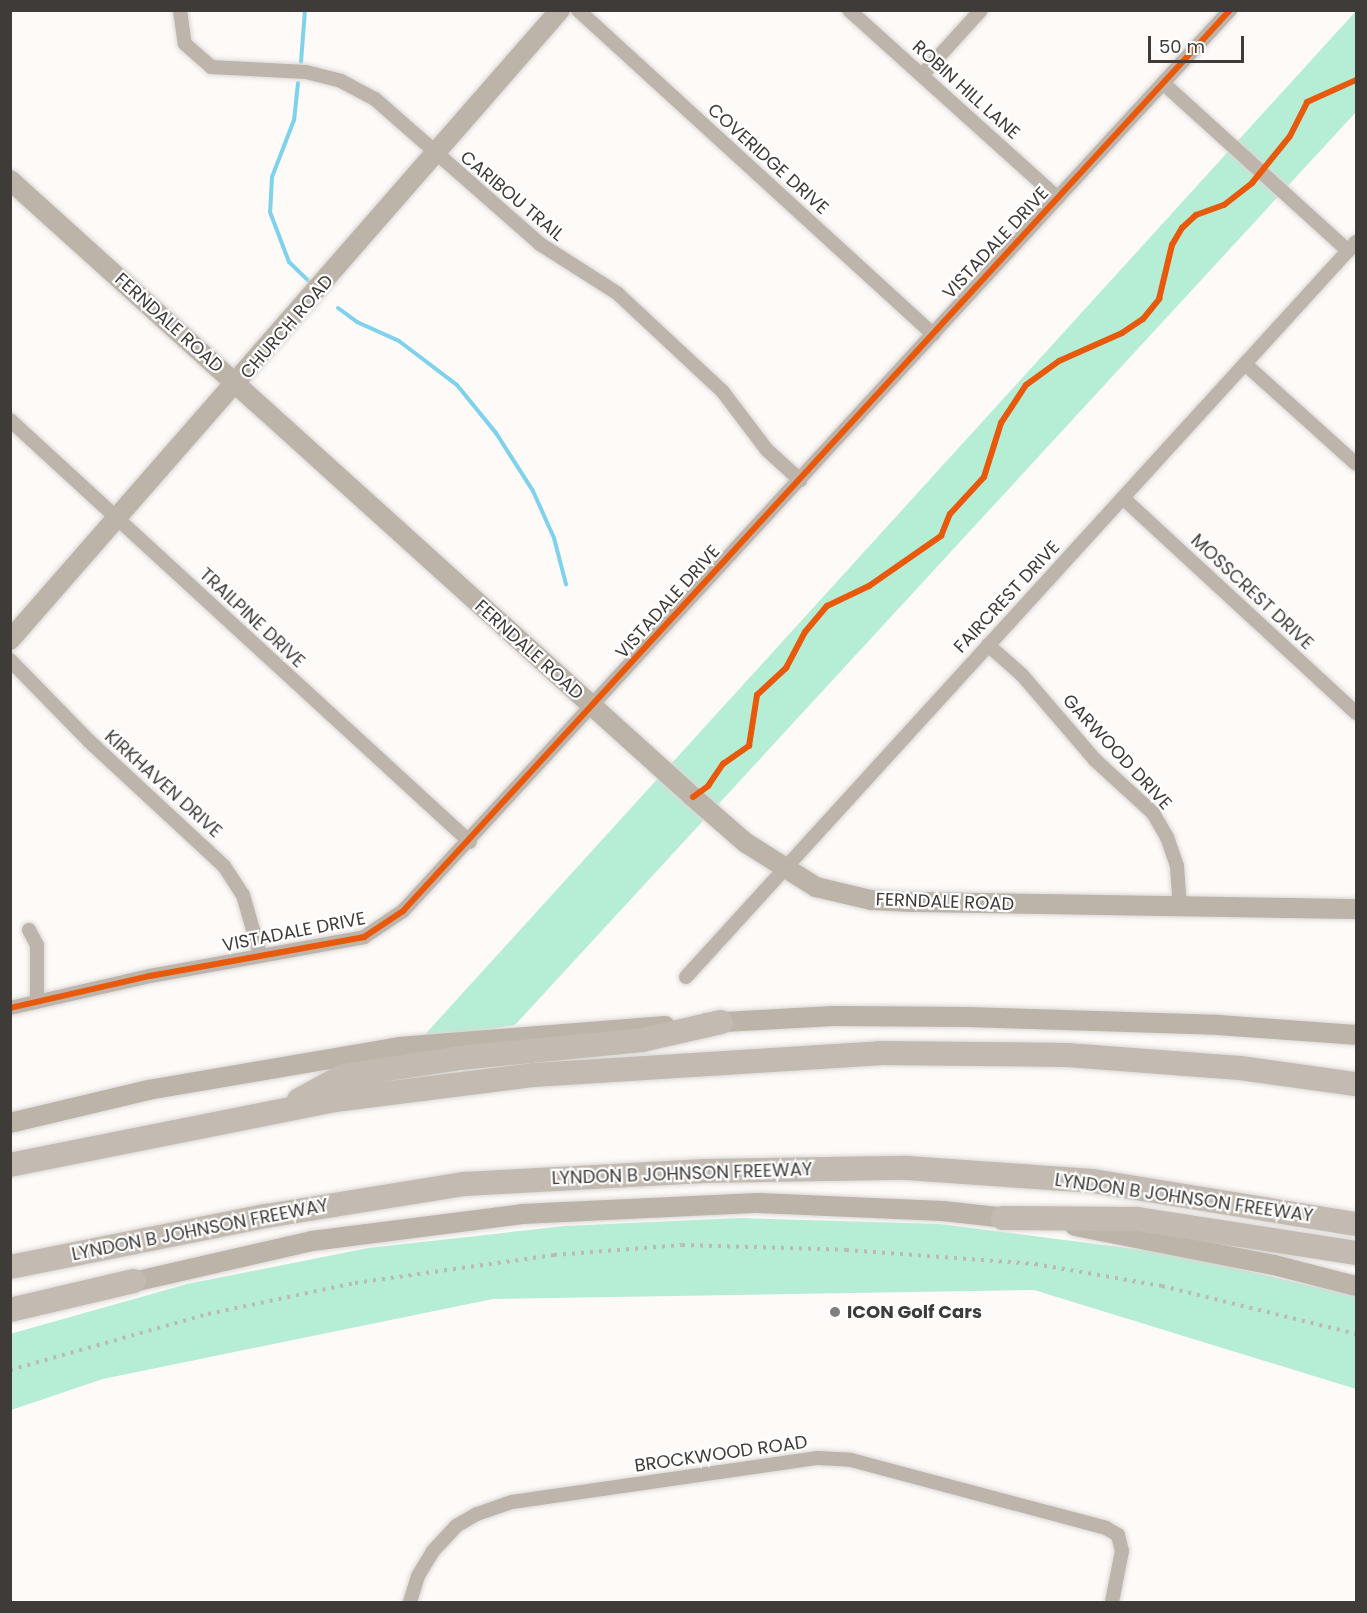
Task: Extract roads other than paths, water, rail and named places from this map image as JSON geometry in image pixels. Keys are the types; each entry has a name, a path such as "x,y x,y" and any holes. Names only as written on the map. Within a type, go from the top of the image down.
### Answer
{"highway":[{"path":"282,1108 343,1076 460,1058 642,1040 721,1022"},
{"path":"10,1165 282,1108 534,1075 879,1053 1067,1055 1240,1068 1356,1084"},
{"name":"LYNDON B JOHNSON FREEWAY","path":"10,1267 266,1216 464,1184 705,1171 907,1168 1093,1181 1356,1224"},
{"path":"1003,1218 1137,1219 1356,1253"},
{"path":"10,1310 134,1281"}],"main road":[{"name":"CHURCH ROAD","path":"10,640 237,384 560,10"},
{"name":"FERNDALE ROAD","path":"10,180 593,708 746,843 816,887 871,900 1356,909"},
{"path":"10,1123 148,1090 399,1047 721,1022 833,1017 968,1017 1218,1025 1356,1035"},
{"path":"10,1321 134,1281 312,1241 522,1214 758,1203 1003,1218 1158,1241 1356,1286"}],"street":[{"name":"CARIBOU TRAIL","path":"180,10 185,44 211,67 306,72 341,81 375,99 436,156 540,244 617,293 723,392 767,450 800,480"},
{"name":"COVERIDGE DRIVE","path":"578,10 933,334"},
{"name":"ROBIN HILL LANE","path":"849,10 923,74 1058,198"},
{"path":"923,74 981,10"},
{"name":"VISTADALE DRIVE","path":"10,1008 260,954 364,937 385,926 470,842 1230,10"},
{"path":"1163,84 1352,246"},
{"name":"FAIRCREST DRIVE","path":"686,977 1352,246"},
{"path":"1245,364 1356,464"},
{"name":"TRAILPINE DRIVE","path":"10,420 470,842"},
{"name":"MOSSCREST DRIVE","path":"1123,498 1356,713"},
{"name":"GARWOOD DRIVE","path":"988,645 1022,675 1095,760 1153,813 1167,837 1178,866 1180,905"},
{"name":"KIRKHAVEN DRIVE","path":"10,660 89,741 225,866 243,895 260,954"},
{"path":"29,930 38,945 37,1001"},
{"name":"BROCKWOOD ROAD","path":"410,1602 418,1576 433,1551 456,1526 477,1514 512,1502 818,1458 851,1460 1106,1528 1118,1535 1122,1551 1112,1602"}],"waterway":[{"path":"301,62 305,10"},
{"path":"298,83 294,120 272,177 270,212 289,262 310,282"},
{"path":"338,308 357,322 399,341 457,385 496,433 533,491 554,538 566,584"}],"railway":[{"path":"10,1370 208,1314 355,1283 554,1255 682,1245 846,1250 1035,1264 1162,1286 1356,1334"}],"place":[{"name":"ICON Golf Cars","path":"835,1312"}]}
